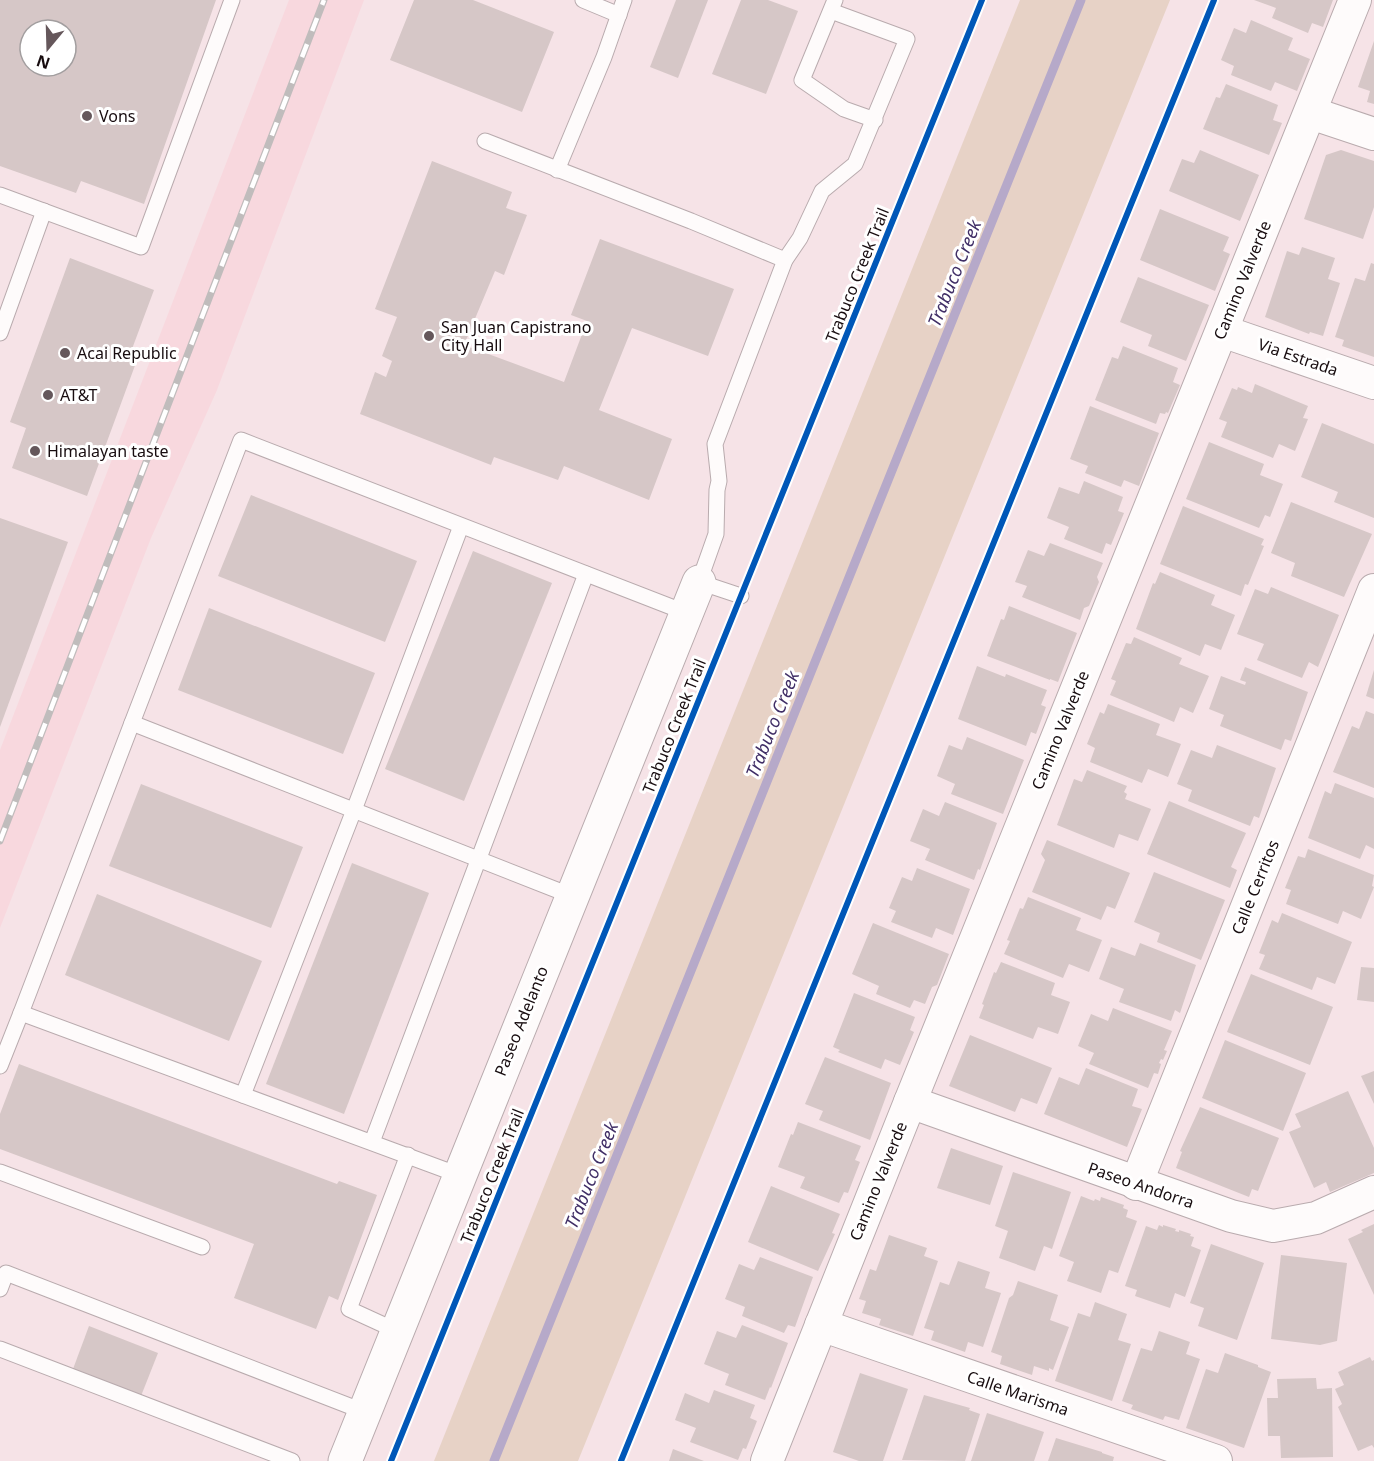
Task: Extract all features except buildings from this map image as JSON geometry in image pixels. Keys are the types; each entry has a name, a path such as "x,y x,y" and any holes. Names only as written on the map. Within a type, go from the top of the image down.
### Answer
{"street":[{"name":"Camino Valverde","path":"767,1461 1355,0"},
{"path":"1311,113 1374,134"},
{"name":"Via Estrada","path":"1222,331 1374,383"},
{"name":"Paseo Adelanto","path":"345,1461 699,582"},
{"name":"Calle Cerritos","path":"1137,1184 1374,590"},
{"name":"Paseo Andorra","path":"910,1102 1137,1184 1231,1216 1273,1226 1316,1218 1374,1192"},
{"name":"Calle Marisma","path":"821,1325 1216,1461"}],"lane":[{"path":"0,195 141,247 232,0"},
{"path":"557,170 604,57 621,7 583,0"},
{"path":"741,596 699,582 716,534 719,481 715,444 785,260 800,238 822,191 855,164 874,120 907,39 833,5 802,80 844,109 874,120"},
{"path":"484,141 691,220 785,260"},
{"path":"0,333 44,211"},
{"path":"0,1066 241,440 687,613"},
{"path":"243,1095 461,526"},
{"path":"372,1142 586,574"},
{"path":"132,723 572,896"},
{"path":"21,1013 459,1175"},
{"path":"396,1331 349,1309 408,1155"},
{"path":"0,1172 202,1247"},
{"path":"0,1289 6,1273 365,1412"},
{"path":"0,1349 292,1461"}],"shaded area":[{"path":"289,0 364,0 217,390 151,538 0,928 0,750"},
{"path":"1020,0 1170,0 578,1461 434,1461"}],"waterway":[{"name":"Trabuco Creek","path":"494,1461 1081,0"}],"railway":[{"path":"0,841 324,0"}],"cycle path":[{"name":"Trabuco Creek Trail","path":"391,1461 982,0"},
{"path":"621,1461 1214,0"}],"place":[{"name":"Vons","path":"87,116"},
{"name":"San Juan Capistrano City Hall","path":"429,336"},
{"name":"Acai Republic","path":"65,353"},
{"name":"AT&T","path":"48,395"},
{"name":"Himalayan taste","path":"35,451"}]}
